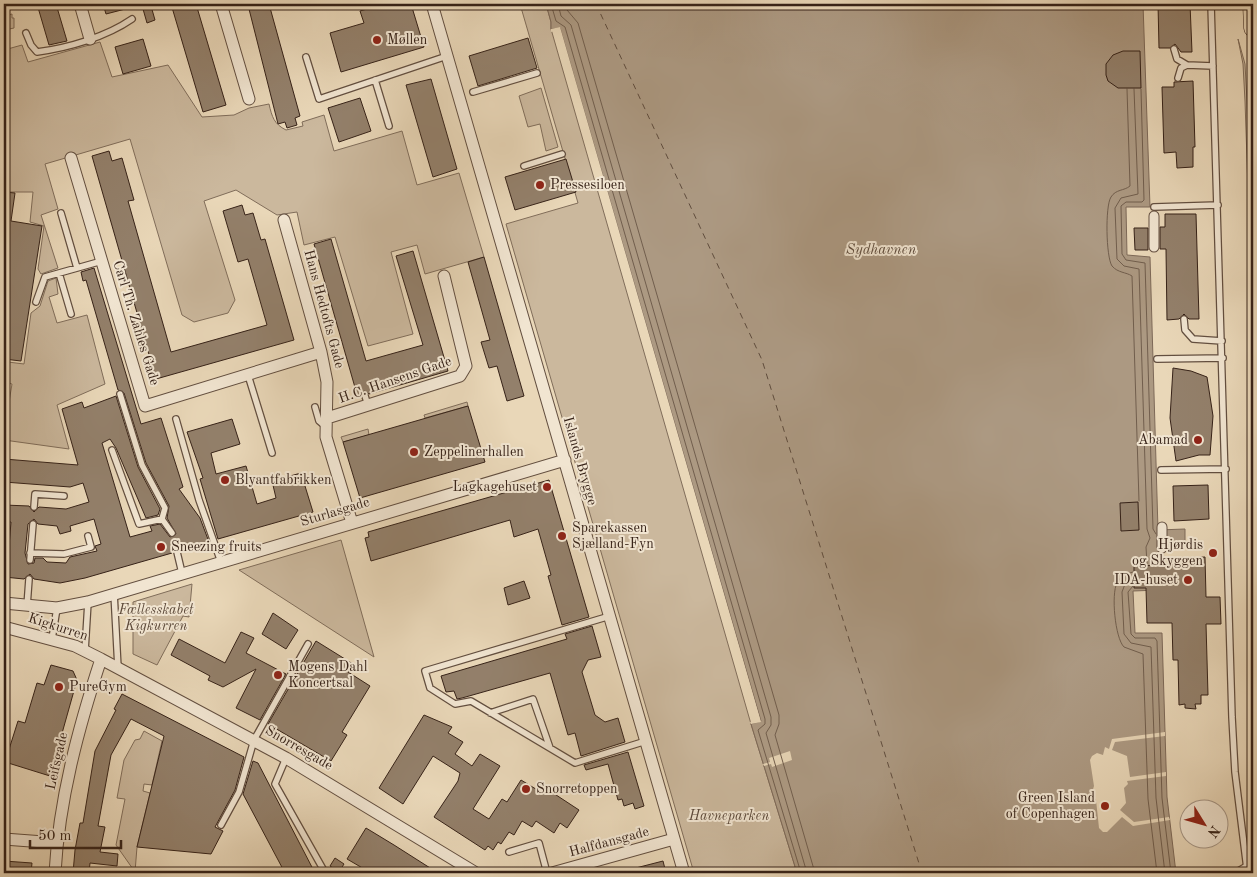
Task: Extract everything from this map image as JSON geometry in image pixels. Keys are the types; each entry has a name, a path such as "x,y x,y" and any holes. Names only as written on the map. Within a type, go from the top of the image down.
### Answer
{"main road":[{"path":"1252,4 1253,28"}],"street":[{"path":"80,4 90,38"},
{"name":"Islands Brygge","path":"432,4 684,873"},
{"path":"225,5 249,99"},
{"name":"Carl Th. Zahles Gade","path":"71,158 145,406 321,352"},
{"path":"1154,212 1154,247"},
{"name":"Hans Hedtofts Gade","path":"284,220 321,352 327,382 326,437 352,523"},
{"name":"H.C. Hansens Gade","path":"327,423 366,400 460,376 466,366 444,276"},
{"name":"Sturlasgade","path":"114,593 565,460"},
{"path":"1162,527 1162,548"},
{"name":"Kigkurren","path":"4,603 57,608 88,602 114,593"},
{"name":"Kigkurren","path":"4,627 52,639 102,659"},
{"name":"Snorresgade","path":"102,659 286,758 476,873"},
{"name":"Leifsgade","path":"55,873 57,843 74,752 102,659"},
{"path":"4,839 57,843"},
{"name":"Halfdansgade","path":"552,873 674,839"}],"lane":[{"path":"1211,4 1223,358 1232,717 1235,772 1247,870"},
{"path":"26,33 31,45 37,52 116,29 132,19"},
{"path":"1174,49 1176,59 1187,65 1213,66"},
{"path":"306,57 319,99 447,56"},
{"path":"1178,78 1181,68 1187,65"},
{"path":"473,92 537,73"},
{"path":"374,80 389,126"},
{"path":"524,166 562,154"},
{"path":"1154,212 1218,205"},
{"path":"61,213 77,268"},
{"path":"36,302 45,277 102,260"},
{"path":"60,273 72,314"},
{"path":"1184,319 1185,330 1193,339 1222,341"},
{"path":"1157,359 1223,358"},
{"path":"248,375 272,453"},
{"path":"120,394 142,465 165,508 162,519"},
{"path":"315,407 319,422 327,423"},
{"path":"176,418 198,500 221,562"},
{"path":"112,450 139,524 162,519"},
{"path":"1161,470 1226,469"},
{"path":"34,507 36,494 64,496"},
{"path":"162,519 172,532"},
{"path":"30,560 33,524"},
{"path":"30,553 64,554 91,547 88,536"},
{"path":"177,552 182,573"},
{"path":"27,606 29,579"},
{"path":"114,593 118,668"},
{"path":"86,651 88,602"},
{"path":"52,639 57,608"},
{"path":"610,616 424,671 430,688 455,704 471,701 575,763 646,741"},
{"path":"221,825 239,792 254,740 308,644"},
{"path":"490,713 533,700 550,748"},
{"path":"286,758 275,784 323,869"},
{"path":"509,852 539,843 548,873"}],"green space":[{"name":"Havneparken","path":"520,4 546,4 551,29 751,724 797,873 694,873 506,224 578,203"},
{"path":"8,12 8,15 12,14 12,18 14,18 14,28 5,30 4,13"},
{"path":"1238,39 1245,64 1247,101 1253,336 1245,101 1243,64"},
{"path":"100,42 112,77 168,65 202,117 234,115 249,108 269,104 274,120 286,130 303,126 302,122 324,115 334,151 402,131 417,185 459,173 484,257 425,274 417,245 391,252 413,334 368,346 335,237 304,245 297,212 277,215 236,190 204,201 235,300 228,313 194,322 182,315 130,139 45,164 58,209 41,215 58,268 41,274 38,269 44,226 30,222 33,192 4,192 4,50 22,45 28,62"},
{"path":"541,88 558,147 546,151 540,124 528,127 519,96"},
{"path":"56,278 58,294 49,297 57,323 87,315 105,384 57,405 69,449 4,440 4,408 8,408 12,384 4,382 8,362 24,364 31,313 40,306 48,281"},
{"path":"467,402 468,406 425,418 424,415"},
{"path":"368,429 369,435 343,442 341,437"},
{"path":"341,540 374,657 239,570"},
{"name":"Fællesskabet Kigkurren","path":"192,584 189,617 183,616 157,665 133,654 133,602"},
{"path":"144,731 162,741 152,785 144,784 143,791 150,793 137,847 135,872 116,845 125,799 117,798 124,760 135,740 140,739"}],"water":[{"name":"Sydhavnen","path":"546,4 1143,4 1150,207 1126,207 1127,255 1150,257 1158,530 1185,529 1185,545 1158,547 1159,590 1133,591 1135,633 1162,633 1167,797 1176,873 797,873 751,724 761,721 560,28 551,29"}],"pier":[{"path":"560,27 761,722 751,724 750,722 758,720 558,30 551,32 551,29"},
{"path":"1165,732 1165,736 1115,742 1112,750 1127,756 1130,777 1166,772 1166,776 1127,781 1128,784 1124,788 1126,803 1120,810 1134,822 1169,817 1170,820 1133,826 1122,817 1107,832 1103,832 1099,828 1096,800 1091,796 1094,786 1090,760 1092,756 1097,753 1103,755 1105,747 1109,749 1112,739"},
{"path":"790,751 792,760 772,767 771,764 764,766 763,764 770,762 769,758"}],"building":[{"path":"37,4 56,4 67,41 49,45"},
{"path":"103,4 133,4 133,7 106,14"},
{"path":"171,4 196,4 226,105 203,112"},
{"path":"269,4 300,116 295,118 297,125 287,128 285,122 278,124 249,9"},
{"name":"Møllen","path":"384,4 411,4 424,47 341,72 330,33 364,23 360,11"},
{"path":"1158,4 1190,4 1192,52 1181,52 1175,44 1170,48 1159,48"},
{"path":"151,6 155,20 147,23 143,9"},
{"path":"528,38 537,68 478,86 469,56"},
{"path":"143,39 151,66 123,74 115,47"},
{"path":"1123,51 1140,51 1141,88 1118,88 1108,81 1106,64 1113,55"},
{"path":"431,79 457,169 433,177 406,85"},
{"path":"1193,81 1195,147 1193,147 1193,167 1177,168 1176,152 1164,153 1162,87 1174,87 1174,82"},
{"path":"360,98 371,131 339,142 328,108"},
{"path":"109,151 112,161 122,158 134,200 128,201 171,352 267,325 248,259 238,262 223,211 242,205 245,215 253,213 261,240 265,239 294,340 156,379 92,156"},
{"name":"Pressesiloen","path":"566,159 576,192 515,210 505,177"},
{"path":"4,192 15,193 11,221 42,226 21,361 4,359"},
{"path":"1165,214 1196,214 1199,319 1189,319 1184,314 1179,319 1167,320 1166,249 1160,249 1160,227 1165,227"},
{"path":"1134,228 1148,228 1148,250 1135,250"},
{"path":"331,239 366,361 423,345 396,256 413,251 448,371 369,394 364,391 358,398 314,244"},
{"path":"484,257 524,396 507,401 497,366 489,368 481,342 490,340 468,262"},
{"path":"94,268 141,424 161,418 183,487 179,489 200,518 209,542 181,550 175,548 172,553 85,578 60,583 34,579 30,574 24,579 4,577 4,558 8,559 11,522 4,522 4,505 29,506 34,512 39,507 66,509 89,502 83,483 70,487 4,482 4,459 78,465 62,409 82,402 84,408 116,396 138,467 160,509 158,515 146,518 116,448 110,439 102,443 130,537 152,531 150,526 160,524 170,537 176,534 167,518 169,506 146,463 124,393 118,390 86,280 83,281 81,272","holes":["34,519 38,524 57,526 60,534 71,531 70,526 94,519 101,544 95,546 97,551 70,557 66,563 47,562 43,558 35,558 34,563 28,564 25,553 28,524"]},
{"path":"1173,368 1191,371 1207,377 1213,416 1210,455 1199,455 1176,461 1170,418"},
{"name":"Zeppelinerhallen","path":"468,406 485,462 360,498 343,442"},
{"name":"Blyantfabrikken","path":"232,419 240,444 211,453 216,474 246,466 257,504 276,498 272,481 301,473 313,512 218,539 200,479 203,478 187,432"},
{"path":"549,480 589,617 562,625 548,576 551,575 538,529 514,537 510,520 371,561 365,538 369,537 368,532"},
{"path":"1208,485 1209,519 1174,521 1173,486"},
{"path":"1138,502 1139,530 1121,531 1120,503"},
{"name":"IDA-huset","path":"1205,557 1206,597 1220,597 1221,624 1206,624 1208,695 1201,695 1201,704 1195,704 1196,709 1185,708 1185,704 1179,705 1178,660 1173,660 1172,623 1147,623 1146,588 1134,588 1134,566 1170,565 1181,562 1181,558"},
{"path":"524,581 530,598 508,605 504,588"},
{"path":"273,613 298,630 286,649 262,634"},
{"path":"592,626 601,657 588,660 582,672 595,715 605,722 618,718 625,742 581,756 575,733 568,735 550,673 457,699 454,691 446,692 441,676 567,639 565,634"},
{"path":"241,632 254,638 246,653 286,674 260,720 236,708 256,669 223,687 208,680 210,676 171,655 179,639 225,663"},
{"path":"316,641 353,664 348,672 370,686 342,732 347,735 331,761 268,724"},
{"path":"51,665 73,671 77,680 50,776 5,762 18,721 25,723 37,683 44,685"},
{"path":"122,694 244,757 235,790 215,827 223,831 211,854 137,847 164,736 131,719 111,755 98,826 105,827 100,852 118,854 117,866 90,863 89,873 73,873 75,850 80,823 83,823 95,751"},
{"path":"424,715 452,727 448,733 463,742 455,754 472,766 480,754 500,766 473,809 489,819 502,799 507,802 521,780 544,794 547,789 579,810 567,828 560,823 554,833 536,821 532,827 522,821 514,835 509,832 501,844 498,842 493,850 488,846 485,850 434,817 458,781 460,773 433,756 403,804 379,788"},
{"path":"628,752 644,806 635,809 633,803 624,806 622,799 618,800 608,764 586,770 584,765"},
{"path":"253,761 258,763 315,873 285,873 243,794"},
{"path":"366,828 438,873 371,873 347,859"},
{"path":"335,858 344,864 339,872 330,866"},
{"path":"4,861 32,863 31,873 4,873"},
{"path":"663,861 666,873 629,873 628,870"}],"ferry route":[{"path":"596,4 762,360 922,873"}],"place":[{"name":"Møllen","path":"377,40"},
{"name":"Pressesiloen","path":"540,185"},
{"name":"Abamad","path":"1198,440"},
{"name":"Zeppelinerhallen","path":"414,452"},
{"name":"Blyantfabrikken","path":"225,480"},
{"name":"Lagkagehuset","path":"547,487"},
{"name":"Sparekassen Sjælland-Fyn","path":"562,536"},
{"name":"Sneezing fruits","path":"161,547"},
{"name":"Hjørdis og Skyggen","path":"1213,553"},
{"name":"IDA-huset","path":"1188,580"},
{"name":"Mogens Dahl Koncertsal","path":"278,675"},
{"name":"PureGym","path":"59,687"},
{"name":"Snorretoppen","path":"526,789"},
{"name":"Green Island of Copenhagen","path":"1105,806"}]}
